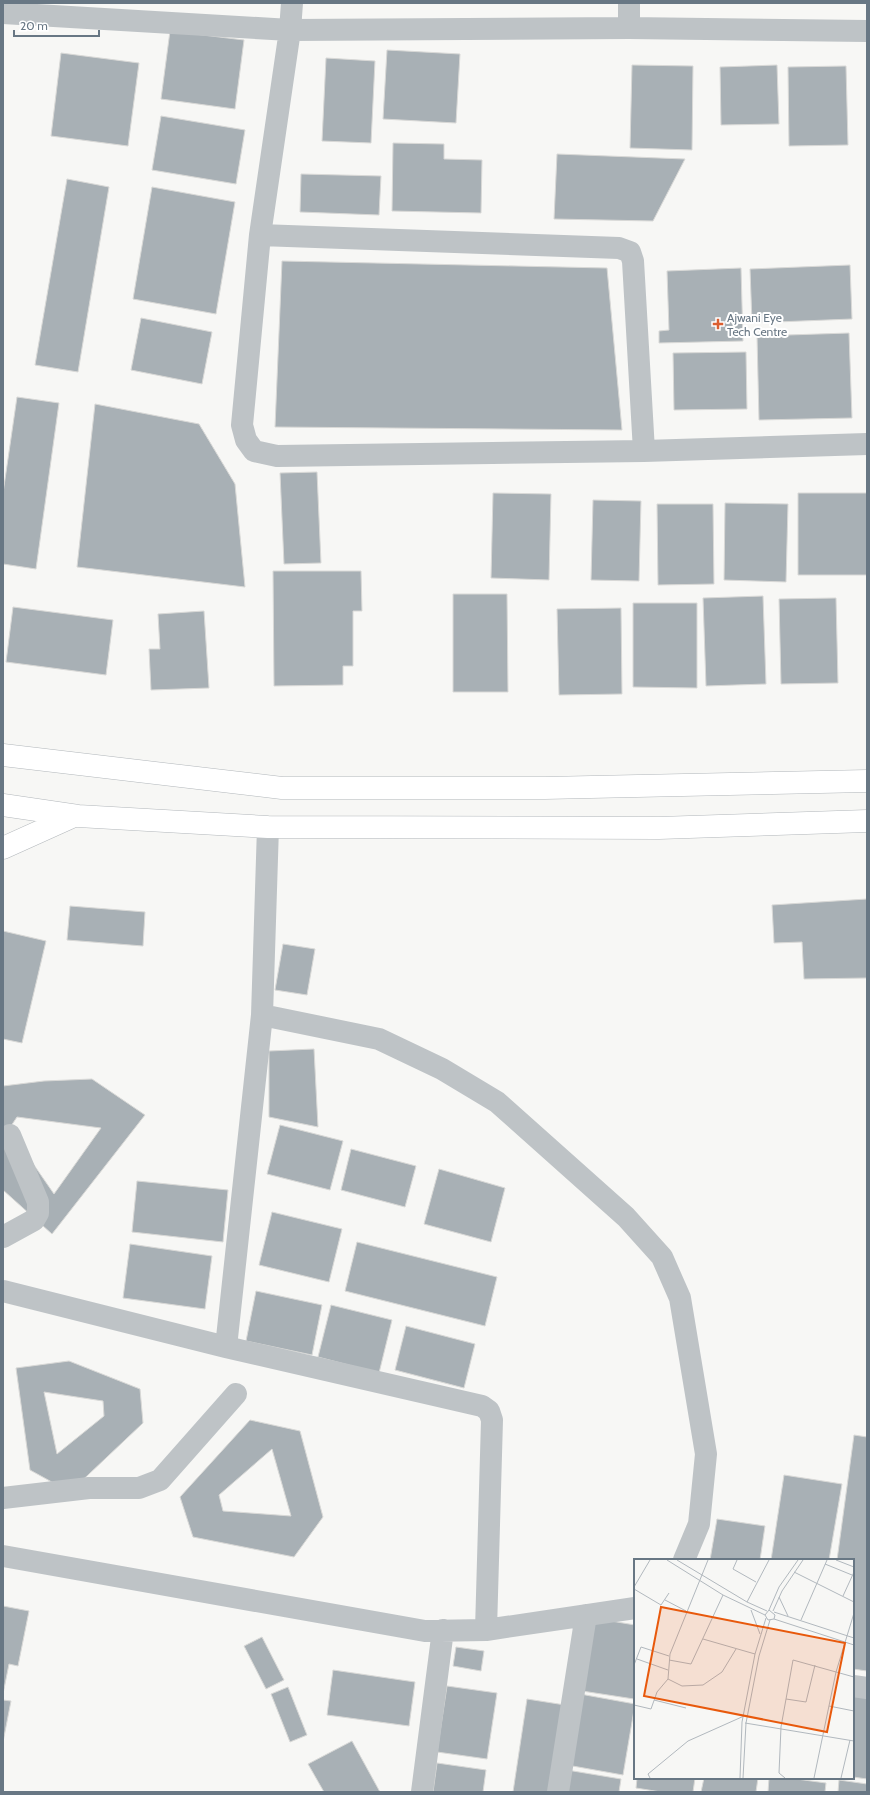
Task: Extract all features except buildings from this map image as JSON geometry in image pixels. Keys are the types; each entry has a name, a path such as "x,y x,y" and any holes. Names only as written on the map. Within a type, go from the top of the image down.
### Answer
{"main road":[{"path":"3,756 282,788 545,788 867,781"},
{"path":"3,805 74,816 268,827 659,828 867,821"},
{"path":"3,848 74,816"}],"street":[{"path":"292,3 290,30 260,235 242,425 246,440 254,451 277,456 644,451 867,444"},
{"path":"629,3 629,28"},
{"path":"3,13 290,30 629,28 867,30"},
{"path":"260,235 619,248 630,252 633,261 644,451"},
{"path":"226,1347 262,1015 268,827"},
{"path":"262,1015 379,1039 442,1069 497,1102 626,1217 662,1257 680,1298 706,1454 699,1524 684,1559"},
{"path":"3,1237 34,1220 38,1212 38,1202 10,1135"},
{"path":"3,1291 226,1347 482,1406 489,1410 492,1420 486,1630"},
{"path":"3,1498 76,1488 139,1488 148,1486 160,1480 236,1394"},
{"path":"3,1556 425,1631 486,1630 634,1608"},
{"path":"558,1792 586,1615"},
{"path":"422,1792 443,1630"},
{"path":"854,1686 867,1688"}],"place":[{"name":"Ajwani Eye Tech Centre","path":"718,324"}]}
